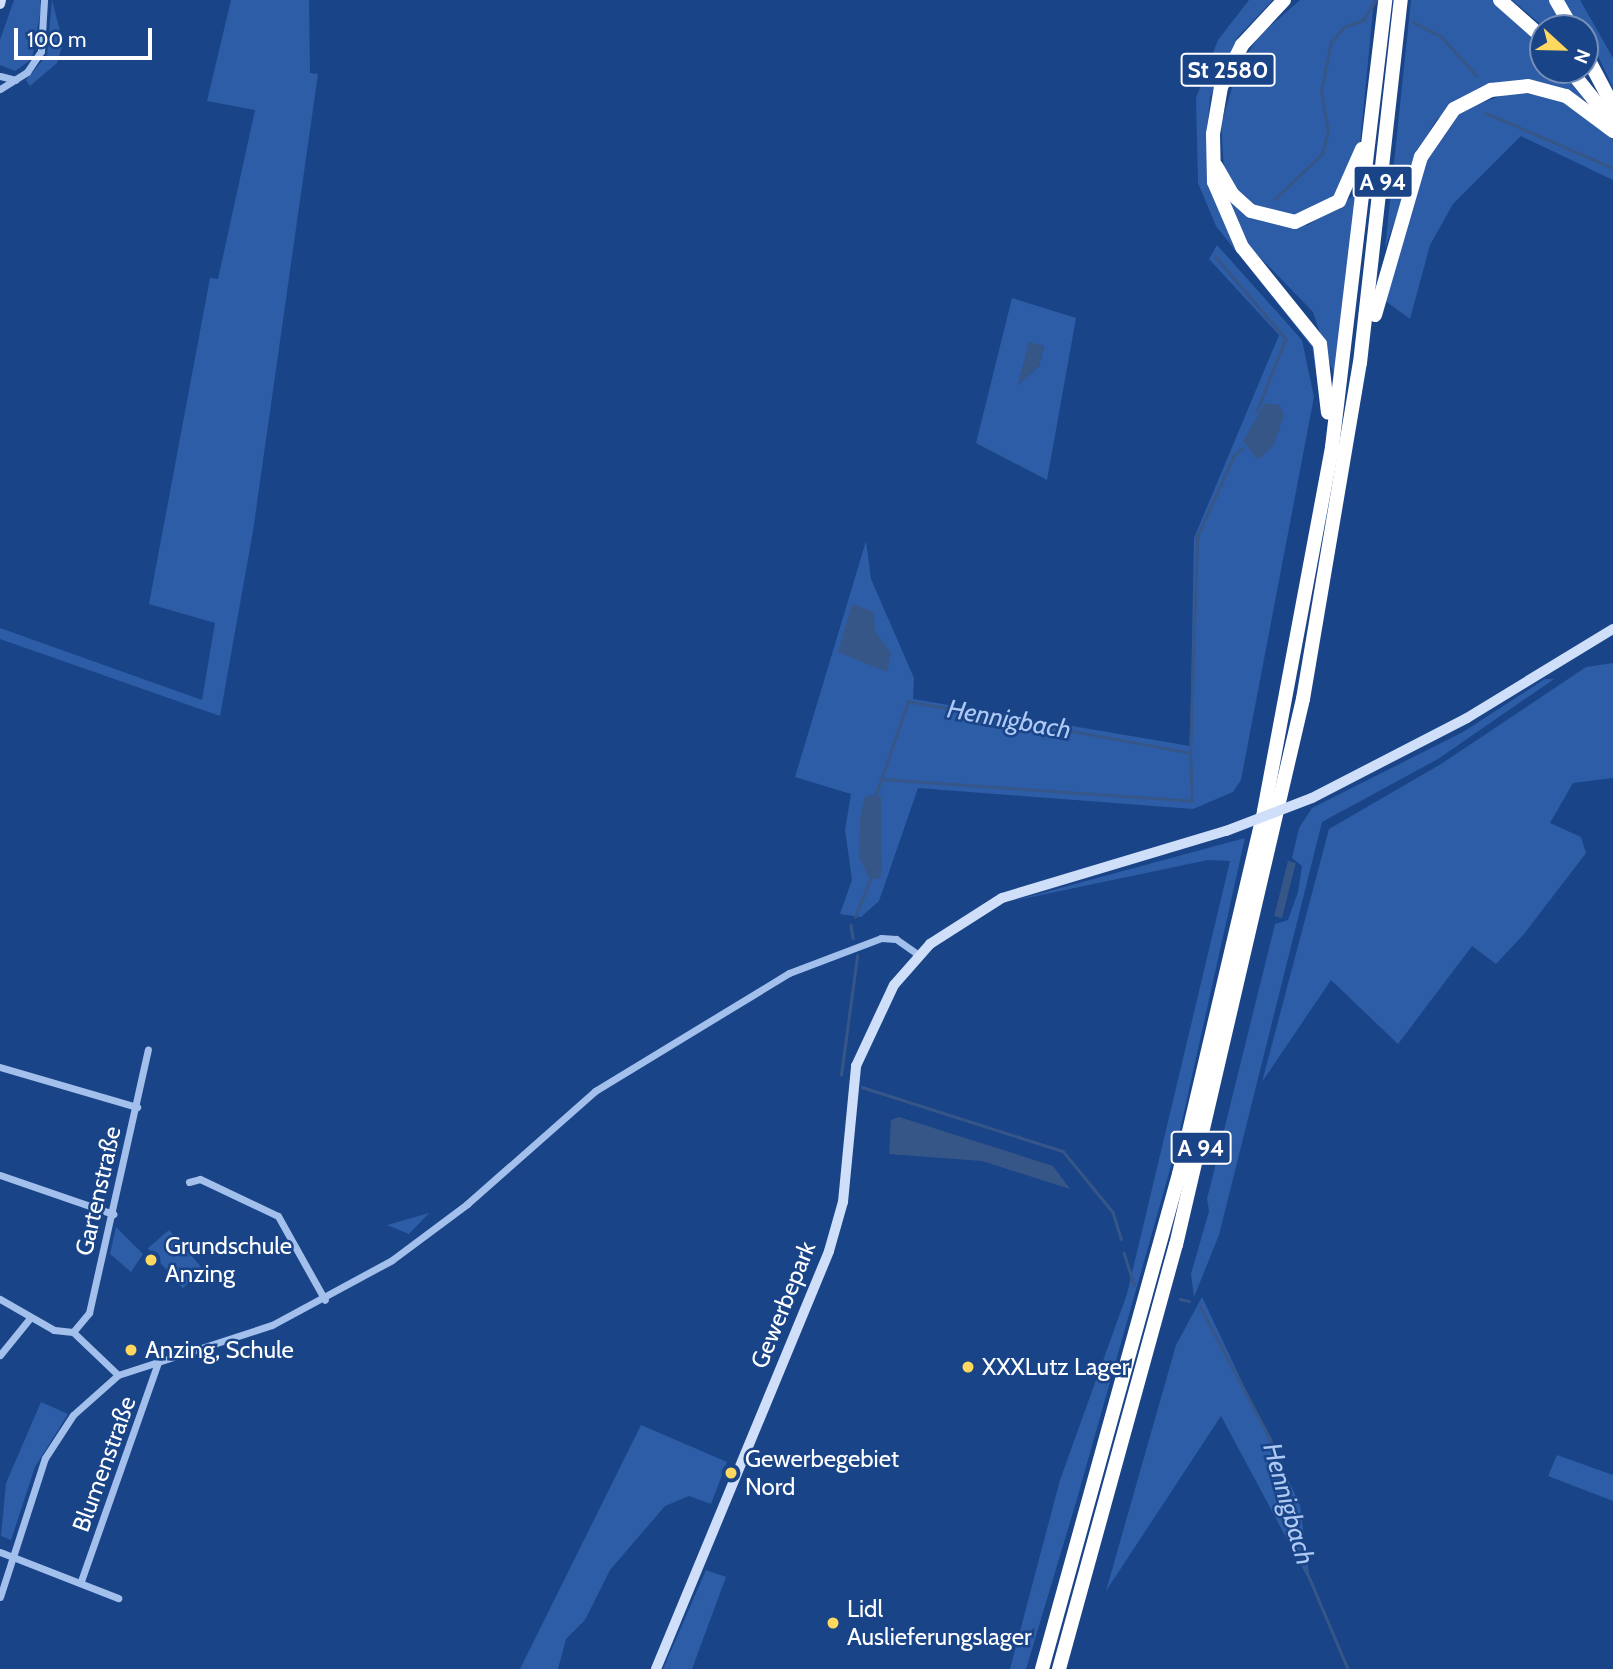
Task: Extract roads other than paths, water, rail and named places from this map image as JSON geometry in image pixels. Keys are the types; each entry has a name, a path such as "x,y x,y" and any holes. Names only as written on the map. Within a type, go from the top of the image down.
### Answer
{"highway":[{"name":"St 2580","path":"1213,158 1216,110 1230,66 1255,26 1284,0"},
{"name":"A 94","path":"1042,1669 1224,992 1332,447 1376,106 1385,0"},
{"name":"A 94","path":"1059,1669 1237,1002 1303,699 1360,363 1401,0"},
{"path":"1500,0 1529,26"},
{"path":"1599,80 1613,106"},
{"path":"1581,84 1613,123"},
{"path":"1360,363 1421,157 1454,109 1491,90 1528,86 1566,96 1613,131"},
{"path":"1213,158 1232,194 1251,211 1281,221 1311,218 1350,187 1376,106"},
{"path":"1213,158 1220,207 1241,247 1320,344 1332,447"}],"street":[{"path":"0,89 16,80 41,51 44,0"},
{"path":"0,76 16,80"},
{"name":"Gewerbepark","path":"656,1669 830,1251 843,1202 849,1102 862,1046 919,955 966,918 1011,895 1226,831 1312,798 1467,718 1613,629"},
{"path":"0,1597 12,1555 53,1443 118,1375 159,1359 272,1325 325,1300 427,1236 595,1091 720,1010 875,940 896,939 919,955"},
{"name":"Gartenstraße","path":"73,1332 86,1321 113,1214 148,1051"},
{"path":"0,1067 136,1107"},
{"path":"0,1175 113,1214"},
{"path":"189,1182 200,1180 278,1216 325,1300"},
{"path":"0,1299 30,1318 73,1332 118,1375"},
{"path":"0,1355 30,1318"},
{"name":"Blumenstraße","path":"81,1581 159,1359"},
{"path":"0,1552 81,1581 118,1598"}],"waterway":[{"name":"Hennigbach","path":"1275,199 1322,154 1328,132 1321,91 1331,42 1344,27 1363,20 1376,0"},
{"path":"1413,22 1442,37 1477,76"},
{"path":"1486,113 1613,168"},
{"name":"Hennigbach","path":"1216,257 1286,339 1257,412"},
{"name":"Hennigbach","path":"876,794 908,701 1190,753 1197,537 1234,455 1243,448"},
{"name":"Hennigbach","path":"881,779 1192,801 1190,753"},
{"name":"Hennigbach","path":"855,917 870,880"},
{"name":"Hennigbach","path":"851,925 853,938"},
{"name":"Hennigbach","path":"841,1075 857,956"},
{"name":"Hennigbach","path":"862,1087 1063,1151 1113,1212 1121,1239"},
{"name":"Hennigbach","path":"1124,1253 1134,1284"},
{"name":"Hennigbach","path":"1180,1299 1189,1301"},
{"name":"Hennigbach","path":"1200,1306 1270,1438 1295,1511 1302,1560 1348,1669"}],"place":[{"name":"Grundschule Anzing","path":"151,1260"},
{"name":"Anzing, Schule","path":"131,1350"},
{"name":"XXXLutz Lager","path":"968,1367"},
{"name":"Gewerbegebiet Nord","path":"731,1473"},
{"name":"Lidl Auslieferungslager","path":"833,1623"}]}
